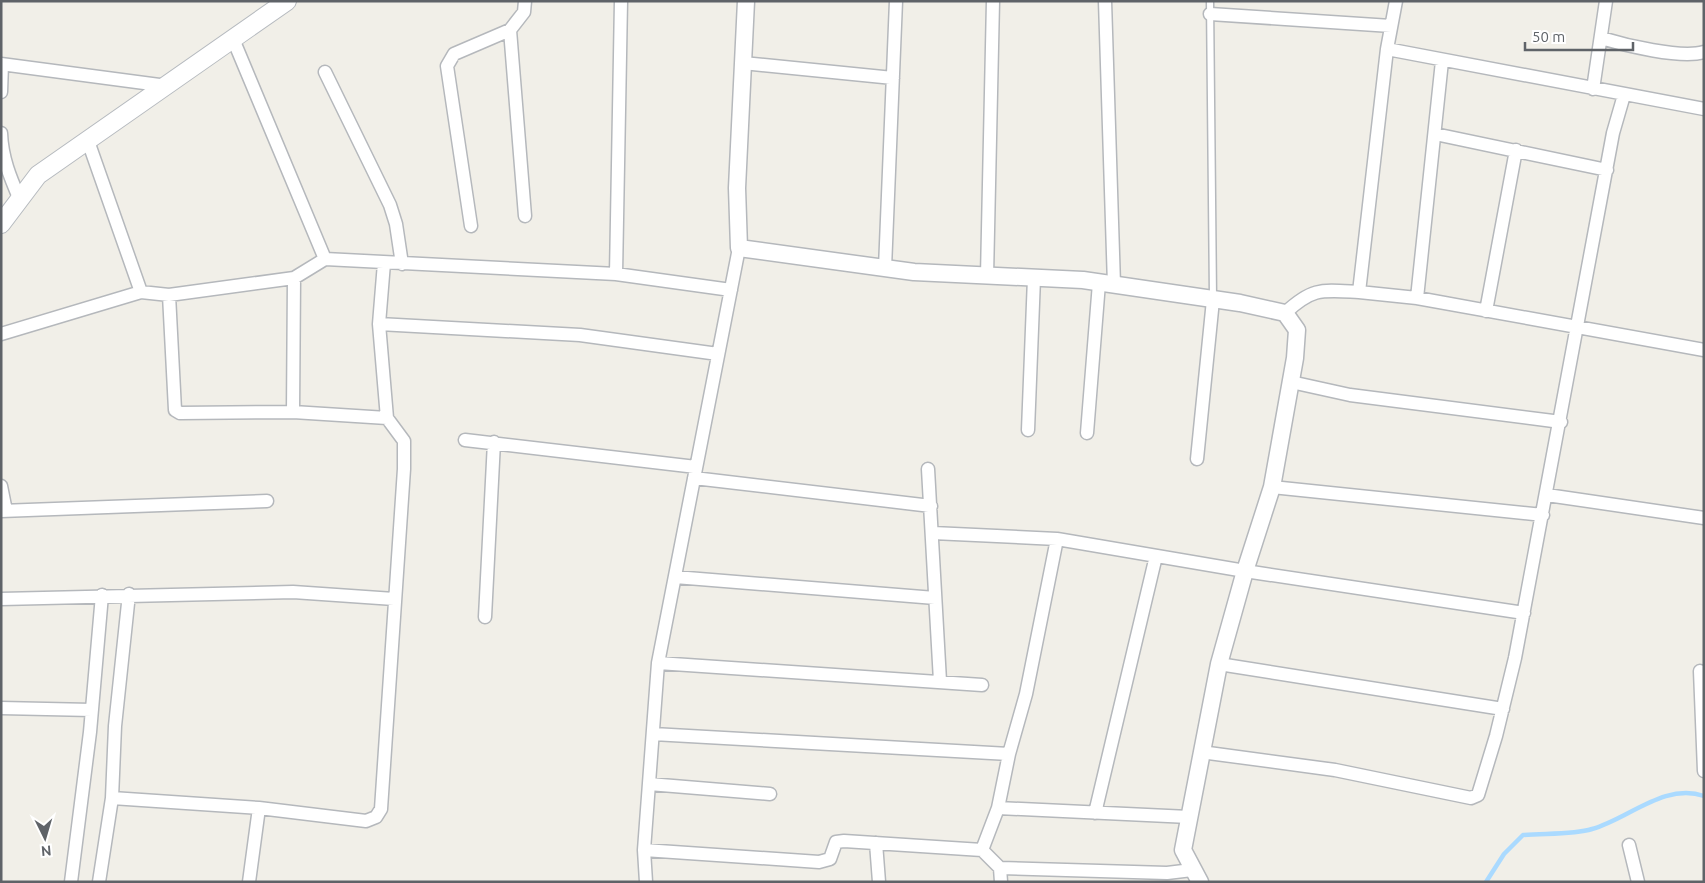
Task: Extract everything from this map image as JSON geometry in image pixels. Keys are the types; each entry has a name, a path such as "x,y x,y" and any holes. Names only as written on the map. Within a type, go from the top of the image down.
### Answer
{"main road":[{"path":"1,224 38,176 287,1"}],"street":[{"path":"470,226 447,66 454,54 510,30 524,12 525,1"},
{"path":"616,274 621,1"},
{"path":"646,882 644,850 658,663 739,248 737,188 746,1"},
{"path":"885,268 896,1"},
{"path":"987,276 993,1"},
{"path":"1087,433 1106,284 1106,1"},
{"path":"1359,292 1387,49 1396,1"},
{"path":"1593,90 1606,1"},
{"path":"1210,14 1391,26"},
{"path":"510,30 525,216"},
{"path":"1601,38 1655,50 1697,54 1704,52"},
{"path":"233,39 325,259"},
{"path":"1387,49 1593,90 1704,109"},
{"path":"1417,298 1442,61"},
{"path":"743,63 893,78"},
{"path":"1,92 1,64 167,86"},
{"path":"325,72 390,205 396,224 402,264"},
{"path":"1201,752 1335,770 1471,798 1478,795 1503,709 1524,613 1561,422 1613,133 1624,95"},
{"path":"1,133 6,167 20,200"},
{"path":"1434,134 1607,170"},
{"path":"88,140 140,292"},
{"path":"1486,311 1516,150"},
{"path":"739,248 914,272 1106,284 1285,313 1297,330 1272,487 1245,571 1219,664 1183,850 1196,876"},
{"path":"1,334 140,292 169,295 294,278 325,259 616,274 731,290"},
{"path":"112,798 259,808 366,821 376,818 381,809 404,469 404,441 387,418 379,324 384,263"},
{"path":"293,412 294,278"},
{"path":"1028,430 1034,278"},
{"path":"1285,313 1303,297 1314,291 1359,292 1417,298 1578,329 1704,350"},
{"path":"169,295 175,410 180,413 293,412 387,418"},
{"path":"1197,459 1213,300"},
{"path":"379,324 580,335 718,354"},
{"path":"1290,382 1350,395 1561,422"},
{"path":"465,440 494,442 931,506"},
{"path":"486,617 494,442"},
{"path":"928,469 940,681"},
{"path":"1,486 3,511 267,501"},
{"path":"1272,487 1543,515"},
{"path":"1547,495 1704,518"},
{"path":"933,533 1058,539 1245,571 1524,613"},
{"path":"982,850 998,808 1009,754 1026,694 1058,539"},
{"path":"1095,812 1156,556"},
{"path":"675,578 935,598"},
{"path":"1,600 129,594 293,592 394,599"},
{"path":"99,882 112,798 115,726 129,594"},
{"path":"71,882 92,710 102,595"},
{"path":"658,663 982,685"},
{"path":"1219,664 1503,709"},
{"path":"1700,672 1704,770"},
{"path":"1,708 92,710"},
{"path":"653,734 1009,754"},
{"path":"649,784 770,794"},
{"path":"249,882 259,808"},
{"path":"998,808 1189,817"},
{"path":"644,850 819,862 830,859 838,840 982,850 1000,868 1001,882"},
{"path":"876,843 879,882"},
{"path":"1629,845 1638,882"},
{"path":"1000,868 1141,877 1167,873 1196,876"}],"lane":[{"path":"1210,1 1213,300"}],"waterway":[{"path":"1486,882 1504,854 1523,835 1584,831 1606,824 1661,798 1689,793 1704,796"}]}
